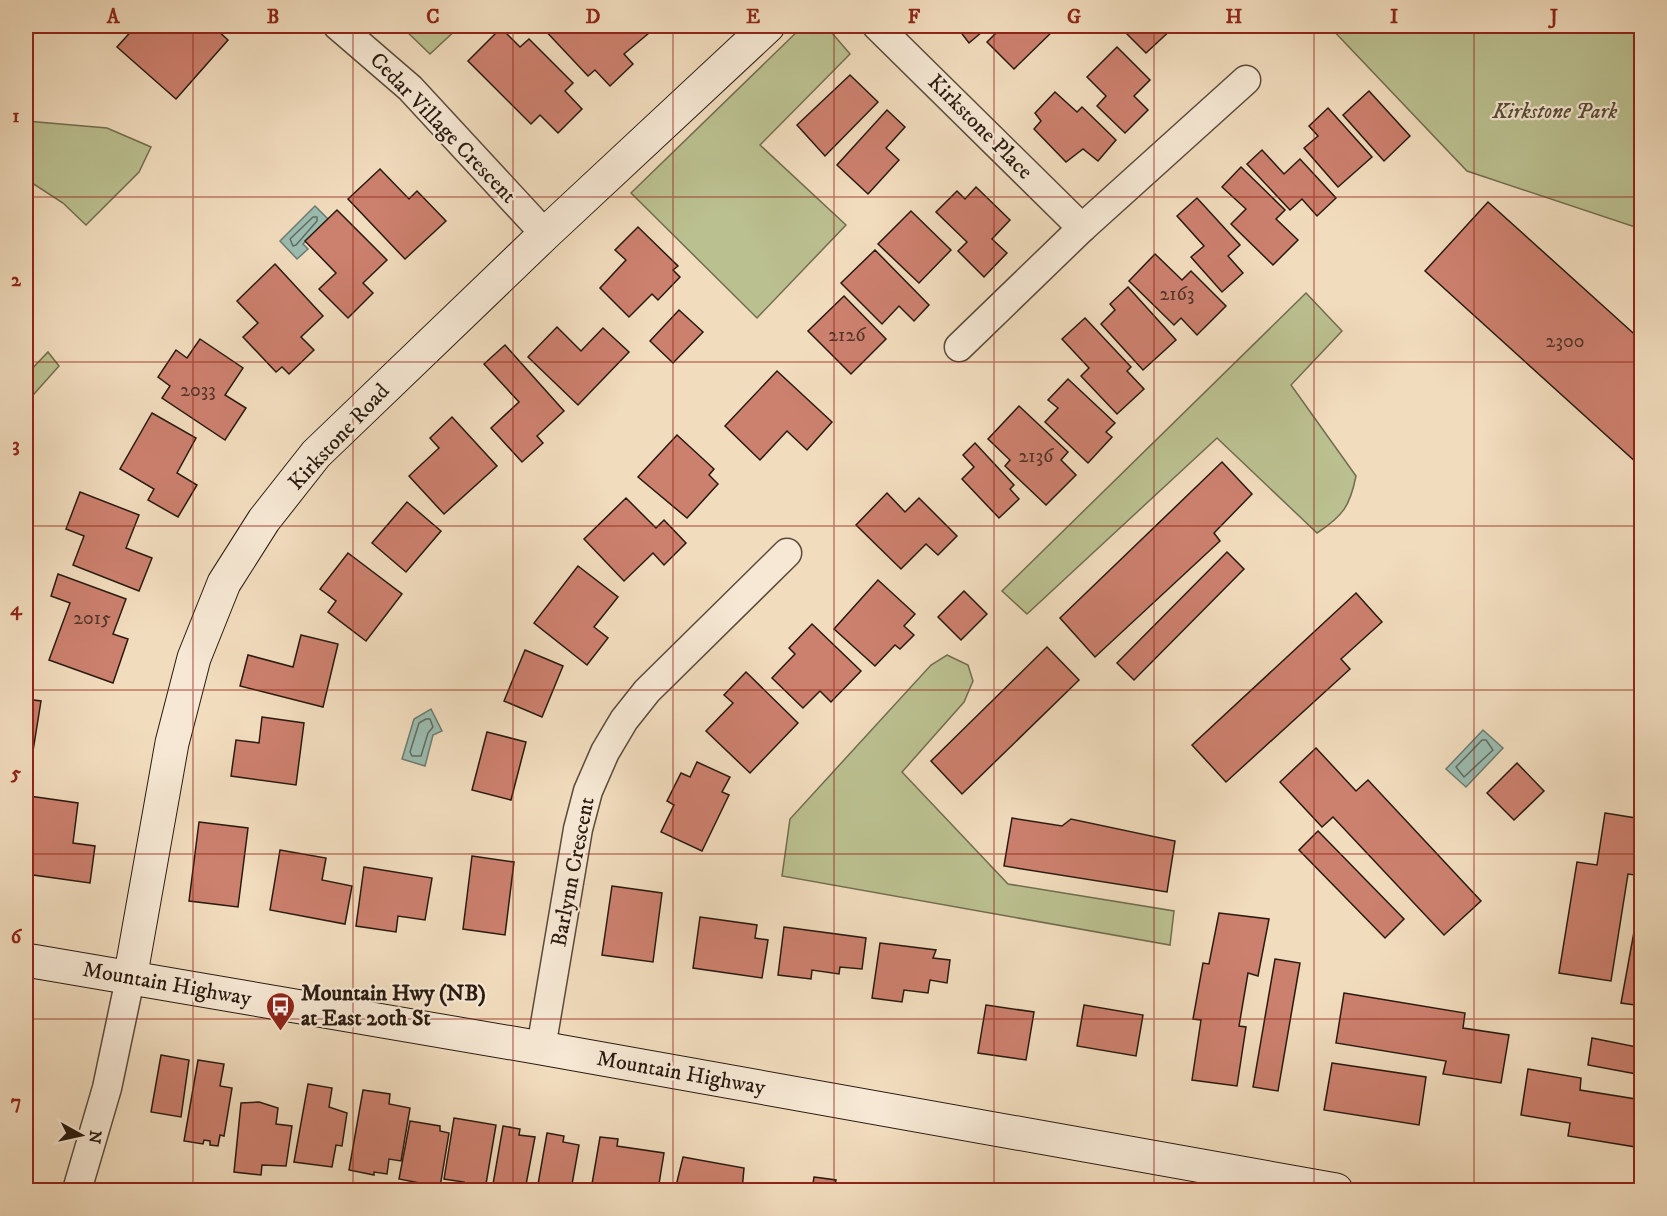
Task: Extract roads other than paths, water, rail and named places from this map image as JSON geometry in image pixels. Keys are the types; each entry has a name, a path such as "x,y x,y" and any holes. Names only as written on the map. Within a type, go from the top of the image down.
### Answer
{"main road":[{"name":"Kirkstone Road","path":"130,978 172,742 194,658 224,583 264,520 316,454 545,234 768,26"},
{"name":"Mountain Highway","path":"26,960 541,1048 1254,1183 1336,1191"}],"street":[{"name":"Cedar Village Crescent","path":"338,26 410,88 545,234"},
{"name":"Kirkstone Place","path":"877,26 1082,228"},
{"path":"959,347 1082,228 1246,80"},
{"name":"Barlynn Crescent","path":"541,1048 578,829 588,791 605,752 624,720 647,691 786,553"},
{"path":"77,1191 106,1088 130,978"}],"water":[{"path":"315,206 328,219 303,244 308,249 297,259 280,241"},
{"path":"26,583 32,584 26,627"},
{"path":"431,709 442,731 433,735 425,766 402,759 414,719"},
{"path":"1483,730 1503,748 1466,787 1446,769"}],"place":[{"name":"Mountain Hwy (NB) at East 20th St","path":"280,1032"}],"park label":[{"name":"Kirkstone Park","path":"1555,111"}]}
